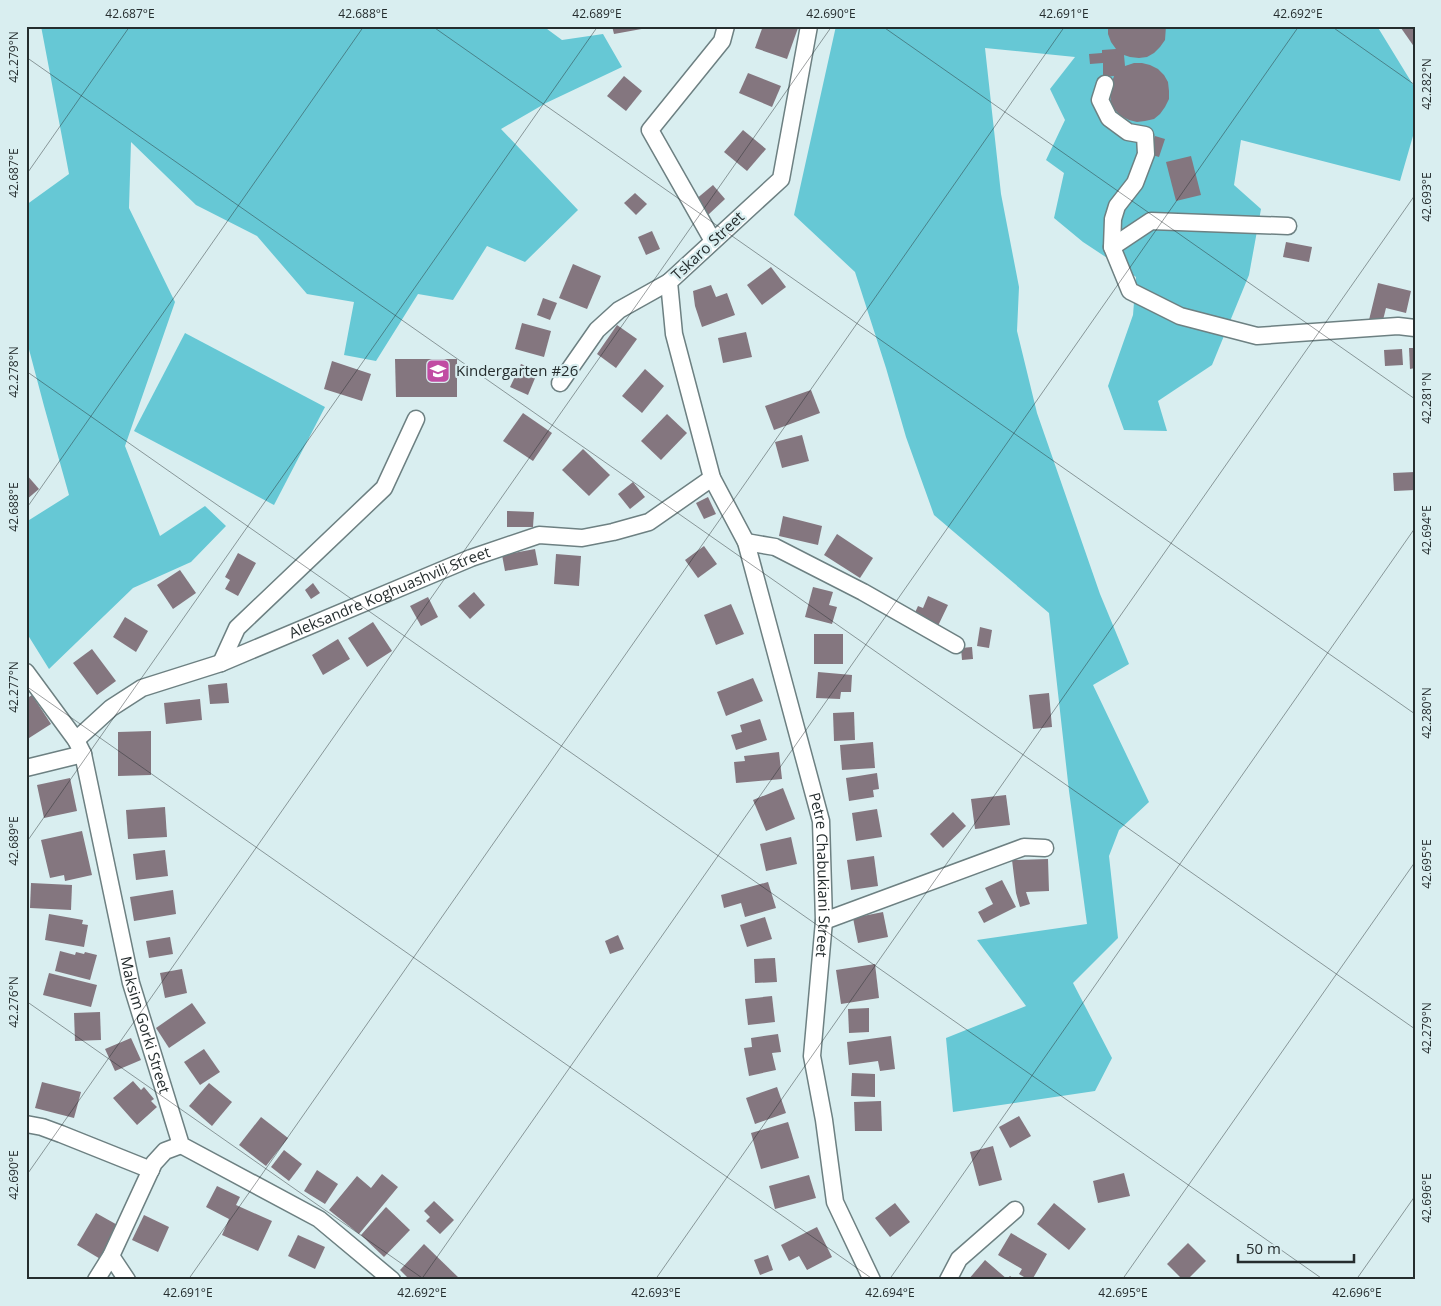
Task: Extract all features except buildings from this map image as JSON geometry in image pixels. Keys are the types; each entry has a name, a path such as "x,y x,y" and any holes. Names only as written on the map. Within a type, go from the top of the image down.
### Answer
{"street":[{"path":"713,241 650,130 722,41 726,26"},
{"name":"Tskaro Street","path":"712,478 674,334 669,282 781,179 809,26"},
{"path":"1105,84 1100,100 1109,118 1128,132 1145,135 1146,154 1136,183 1117,206 1113,219 1112,247 1130,291 1180,316 1257,336 1398,326 1415,328"},
{"path":"1112,247 1150,221 1288,226"},
{"path":"560,383 597,330 619,310 669,282"},
{"path":"221,663 237,628 384,488 416,419"},
{"name":"Petre Chabukiani Street","path":"712,478 746,542 821,821 824,921 812,1056 824,1120 835,1202 872,1280"},
{"name":"Aleksandre Koghuashvili Street","path":"80,747 111,708 142,688 221,663 471,558 539,535 582,538 649,522 712,478"},
{"path":"746,542 775,547 863,592 956,645"},
{"name":"Maksim Gorki Street","path":"26,672 80,747 132,983 181,1145"},
{"path":"26,768 80,747"},
{"path":"824,921 1024,847 1045,848"},
{"path":"26,1124 42,1127 151,1170"},
{"path":"96,1280 111,1256 154,1163 165,1151 181,1145 319,1219 392,1280"},
{"path":"948,1280 959,1259 1015,1210"},
{"path":"111,1256 126,1280"}],"shaded area":[{"path":"41,26 543,26 562,40 603,34 622,67 546,103 501,129 578,210 525,262 487,246 453,300 418,294 376,361 344,355 354,302 307,294 257,236 196,205 131,142 129,208 175,302 125,446 160,536 205,506 226,526 191,562 133,588 49,669 26,632 26,522 69,495 26,338 26,205 69,174"},
{"path":"836,26 1377,26 1415,88 1415,129 1400,181 1241,140 1234,185 1261,209 1249,275 1212,365 1158,401 1167,431 1124,430 1108,386 1133,315 1136,277 1083,242 1054,218 1064,173 1046,160 1065,120 1050,89 1075,57 985,48 1001,194 1019,287 1017,331 1037,413 1100,594 1129,664 1093,685 1149,802 1119,830 1109,856 1118,938 1073,983 1112,1058 1095,1091 953,1112 946,1038 1026,1006 977,940 1087,924 1069,791 1049,613 934,515 906,437 855,272 794,215"},
{"path":"185,333 325,407 274,505 134,431"}],"place":[{"name":"Kindergarten #26","path":"438,371"}]}
